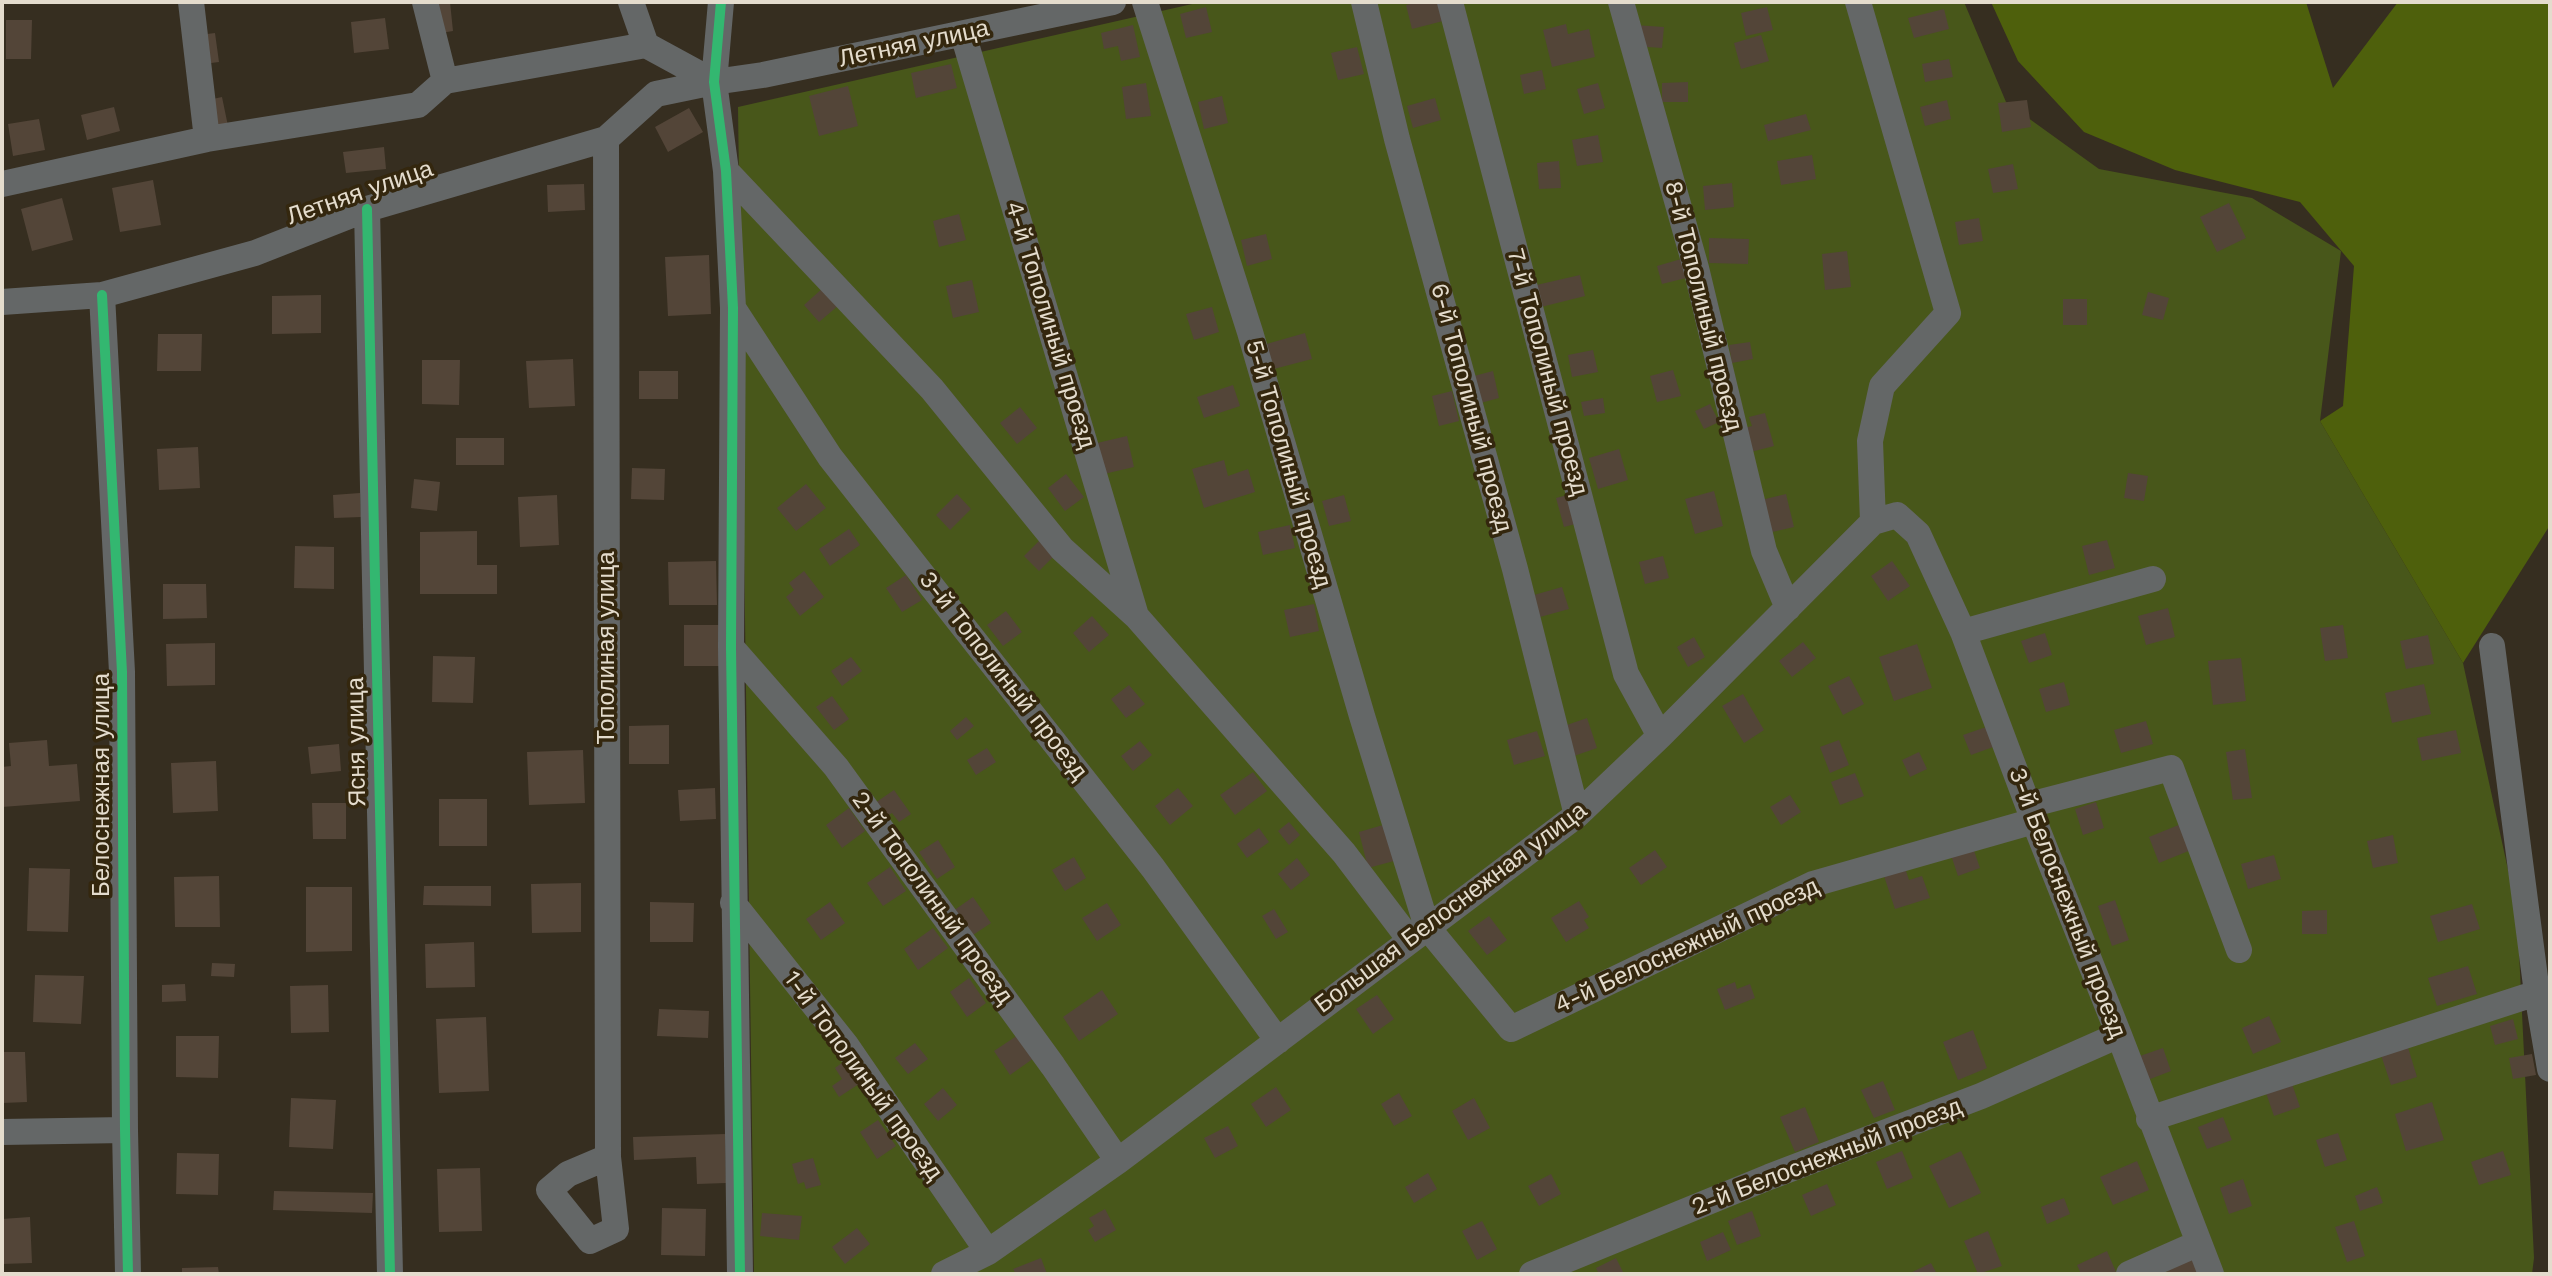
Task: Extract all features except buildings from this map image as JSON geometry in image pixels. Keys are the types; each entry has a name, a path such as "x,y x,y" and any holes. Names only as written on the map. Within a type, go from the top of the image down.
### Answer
{"street":[{"path":"191,2 207,139"},
{"path":"425,2 445,81"},
{"path":"631,2 646,45"},
{"path":"721,2 714,82 726,171 733,308 731,647 740,1274"},
{"name":"Летняя улица","path":"2,302 102,295 255,253 367,209 606,139 656,94 763,75 1112,2"},
{"name":"5-й Тополиный проезд","path":"1145,2 1250,332 1362,716 1418,934"},
{"name":"6-й Тополиный проезд","path":"1364,2 1397,139 1515,569 1577,814"},
{"name":"7-й Тополиный проезд","path":"1450,2 1626,674 1660,736"},
{"name":"8-й Тополиный проезд","path":"1621,2 1696,268 1764,551 1788,608"},
{"path":"1858,2 1948,313 1882,386 1870,441 1873,522"},
{"name":"4-й Тополиный проезд","path":"963,34 1136,616"},
{"path":"2,184 207,139 418,104 445,81 646,45 714,82"},
{"name":"Тополиная улица","path":"606,139 608,1157"},
{"path":"726,171 932,389 1062,549 1136,616 1343,853 1418,934"},
{"name":"Ясня улица","path":"367,209 390,1274"},
{"name":"Белоснежная улица","path":"102,295 122,672 128,1274"},
{"name":"3-й Тополиный проезд","path":"733,308 830,457 1153,868 1278,1041"},
{"name":"3-й Белоснежный проезд","path":"1873,522 1897,515 1918,534 1963,632 2211,1274"},
{"name":"Большая Белоснежная улица","path":"944,1274 988,1252 1118,1161 1577,814 1660,736 1873,522"},
{"path":"1963,632 2153,579"},
{"path":"2492,646 2537,993 2550,1069"},
{"name":"2-й Тополиный проезд","path":"731,647 836,767 1054,1066 1118,1161"},
{"path":"2031,813 2171,768 2239,950"},
{"name":"4-й Белоснежный проезд","path":"1418,934 1511,1029 1813,884 2031,813"},
{"name":"1-й Тополиный проезд","path":"733,902 846,1045 988,1252"},
{"path":"2149,1119 2537,993"},
{"name":"2-й Белоснежный проезд","path":"1532,1274 1769,1177 1982,1097 2119,1035"},
{"path":"2,1132 125,1130"},
{"path":"2129,1274 2199,1243"}],"green space":[{"path":"1201,2 1964,2 2006,102 2099,169 2252,198 2341,251 2320,421 2463,663 2517,911 2534,1258 2532,1274 754,1274 738,107"},
{"path":"1991,2 2306,2 2333,88 2398,2 2550,2 2550,525 2463,663 2320,421 2343,406 2354,266 2300,202 2175,170 2084,132 2018,61"}],"cycle path":[{"path":"721,2 714,82 726,171 733,308 731,647 740,1274"},
{"path":"367,209 390,1274"},
{"path":"102,295 122,672 128,1274"}]}
